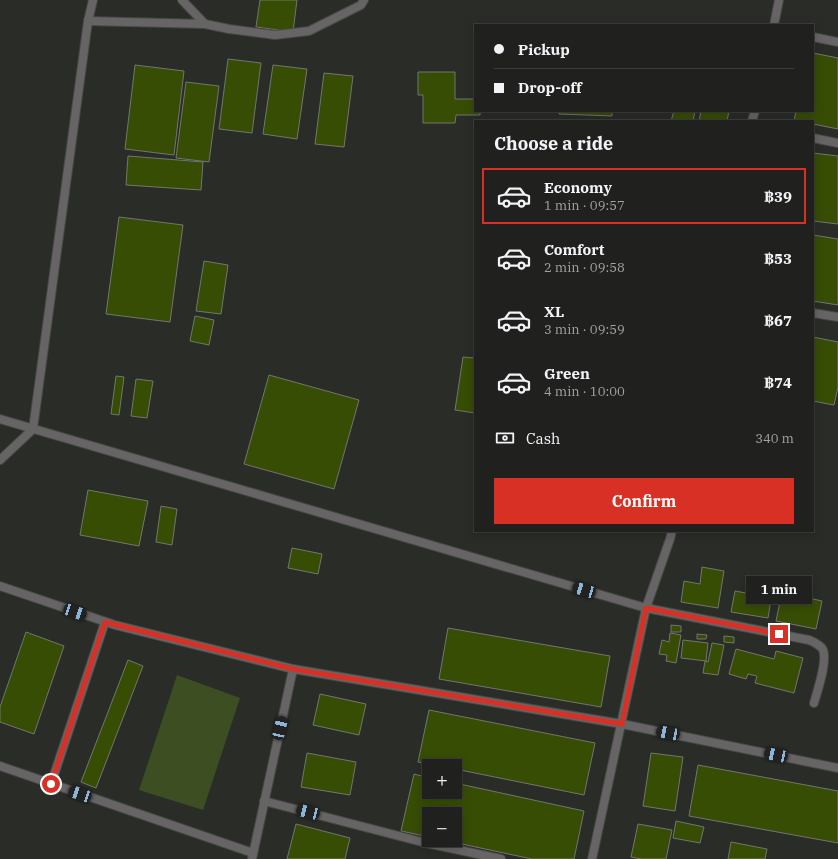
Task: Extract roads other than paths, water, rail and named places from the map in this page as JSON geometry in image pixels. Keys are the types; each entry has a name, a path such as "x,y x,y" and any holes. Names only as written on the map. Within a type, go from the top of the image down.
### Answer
{"lane":[{"path":"0,460 32,429 88,21 93,0"},
{"path":"182,0 205,24"},
{"path":"88,21 205,24 228,29 275,35 309,31 361,6 364,0"},
{"path":"774,24 779,0"},
{"path":"814,37 838,42"},
{"path":"814,138 838,143"},
{"path":"814,313 838,318"},
{"path":"0,419 646,608 809,640 817,644 823,650 824,657 823,670 814,703"},
{"path":"592,859 646,608 672,532"},
{"path":"0,586 105,622 293,669 622,724 838,768"},
{"path":"51,784 105,622"},
{"path":"0,766 253,856 293,669"},
{"path":"264,801 426,843 501,859"}]}
